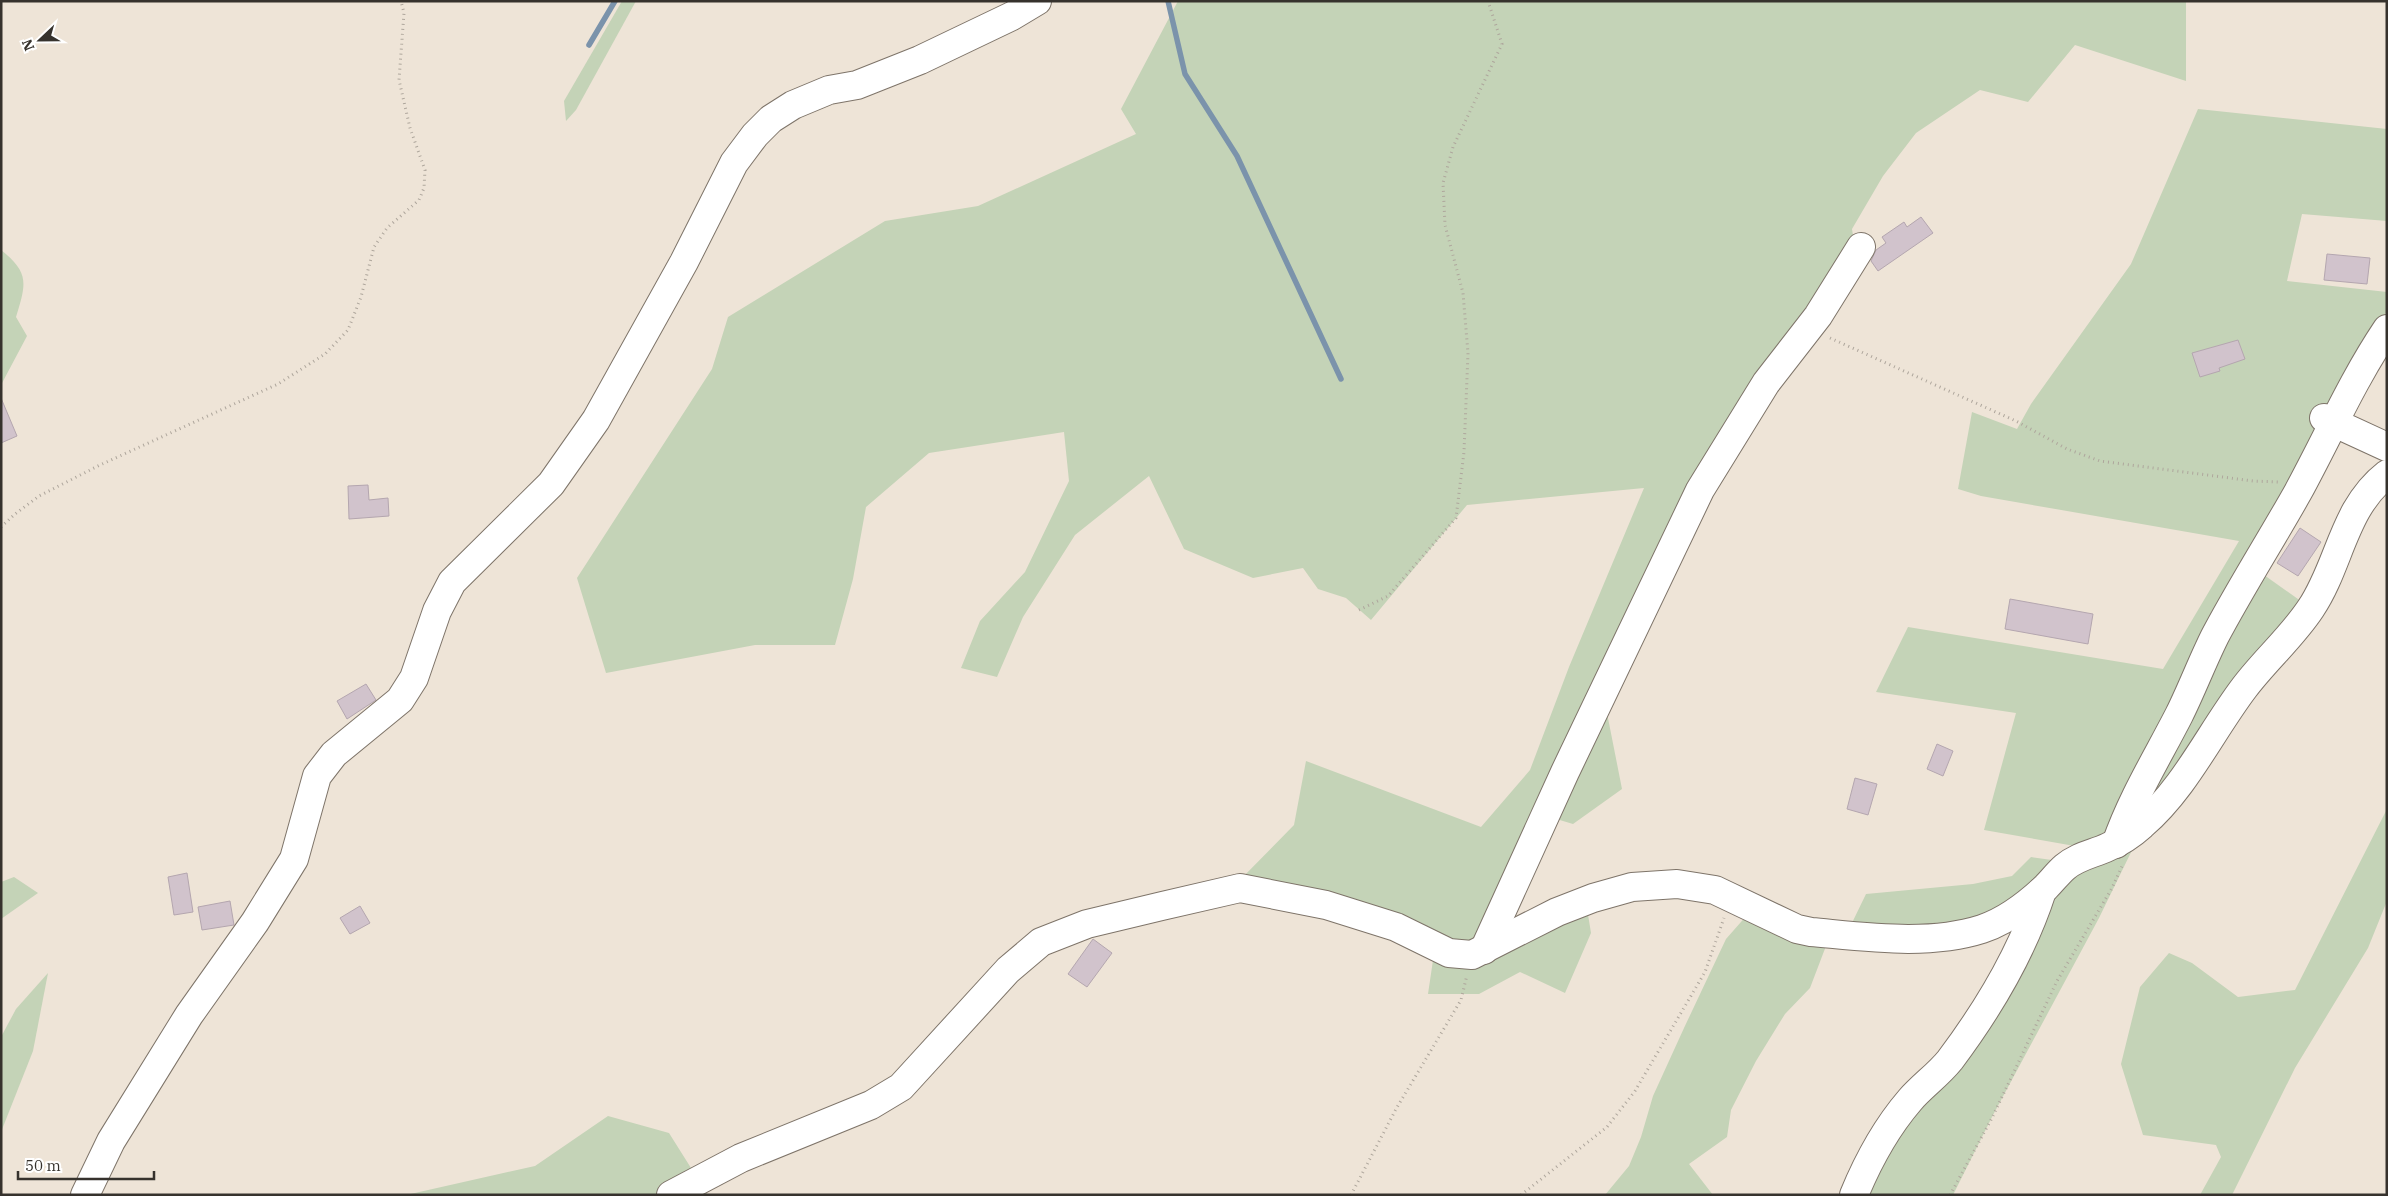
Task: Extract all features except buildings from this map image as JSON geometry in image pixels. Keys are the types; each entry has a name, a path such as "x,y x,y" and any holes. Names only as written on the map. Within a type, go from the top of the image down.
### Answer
{"street":[{"path":"86,1195 122,1124 189,1015 255,922 294,858 317,776 334,754 400,700 414,678 437,611 452,582 551,484 596,420 684,262 734,163 755,135 771,119 793,105 829,90 857,85 920,60 1012,16 1037,1"},
{"path":"1478,952 1700,490 1766,383 1818,316 1861,247"},
{"path":"2120,852 2138,790 2180,712 2218,631 2307,474 2330,421 2387,329"},
{"path":"2330,421 2387,447"},
{"path":"671,1195 741,1158 871,1105 901,1087 1008,970 1041,942 1087,924 1240,888 1326,905 1396,927 1449,953 1478,952 1557,912 1593,898 1632,887 1664,884 1690,885 1715,890 1797,929 1812,932 1929,938 1956,935 1983,928 2006,917 2042,891 2063,868 2078,858 2120,852 2178,785 2244,688 2299,625 2318,598 2350,521 2370,491 2387,474"},
{"path":"1854,1195 1889,1125 1911,1099 1948,1062 1982,1014 2014,962 2031,925 2042,891"}],"path":[{"path":"1,528 15,514 39,496 100,465 278,384 325,354 348,330 361,297 374,247 387,228 419,200 424,188 425,170 410,128 399,80 404,13 401,1"},
{"path":"1359,610 1388,596 1456,518 1464,452 1468,353 1463,293 1445,225 1443,183 1453,147 1502,44 1488,1"},
{"path":"1818,316 1829,338 2016,421 2067,449 2100,461 2253,481 2278,482 2307,474"},
{"path":"1950,1195 1992,1118 2057,981 2112,888 2120,852"},
{"path":"1521,1195 1607,1127 1635,1091 1705,972 1724,918 1746,904"},
{"path":"1351,1195 1396,1109 1461,1000 1478,952"}],"green space":[{"path":"622,1 636,1 576,110 566,121 564,101"},
{"path":"1178,1 2186,1 2186,81 2075,45 2028,102 1980,90 1916,133 1883,176 1852,229 1858,269 1771,388 1699,513 1607,713 1622,789 1573,824 1553,818 1505,925 1584,890 1591,933 1565,993 1520,972 1479,994 1428,994 1436,940 1237,883 1294,825 1306,761 1481,827 1530,770 1569,667 1644,488 1467,505 1371,620 1346,598 1318,589 1303,568 1253,578 1184,549 1149,476 1075,535 1023,617 997,677 961,668 980,621 1025,572 1069,481 1064,432 929,453 866,507 853,579 835,645 755,645 606,673 577,578 712,369 728,317 885,221 978,206 1136,134 1121,109"},
{"path":"2198,109 2387,129 2387,221 2302,214 2287,281 2387,292 2387,311 2311,447 2109,841 2086,848 1984,830 2016,713 1876,692 1908,627 2163,669 2239,541 1981,496 1958,489 1972,412 2017,429 2031,404 2131,264"},
{"path":"1,250 17,266 21,273 23,280 22,296 16,317 27,336 1,385"},
{"path":"2257,570 2305,604 2137,822"},
{"path":"2387,809 2387,901 2368,948 2295,1068 2232,1195 2200,1195 2221,1157 2216,1145 2143,1135 2121,1064 2140,987 2169,953 2192,963 2238,997 2295,990"},
{"path":"2136,842 2099,918 1993,1115 1953,1195 1862,1195 1878,1148 2035,947 2055,887 2075,867"},
{"path":"2031,857 2059,861 2021,894 2000,908 1977,919 1932,928 1850,927 1866,894 1973,884 2012,876"},
{"path":"14,877 38,893 1,919 1,882"},
{"path":"1748,914 1826,946 1810,988 1785,1014 1756,1061 1731,1110 1727,1137 1689,1164 1713,1195 1605,1195 1629,1166 1641,1137 1653,1096 1726,939"},
{"path":"48,973 33,1051 1,1132 1,1037 16,1009"},
{"path":"608,1116 669,1133 708,1195 406,1195 535,1166"}],"waterway":[{"path":"589,45 615,1"},
{"path":"1168,1 1185,74 1237,156 1341,379"}]}
